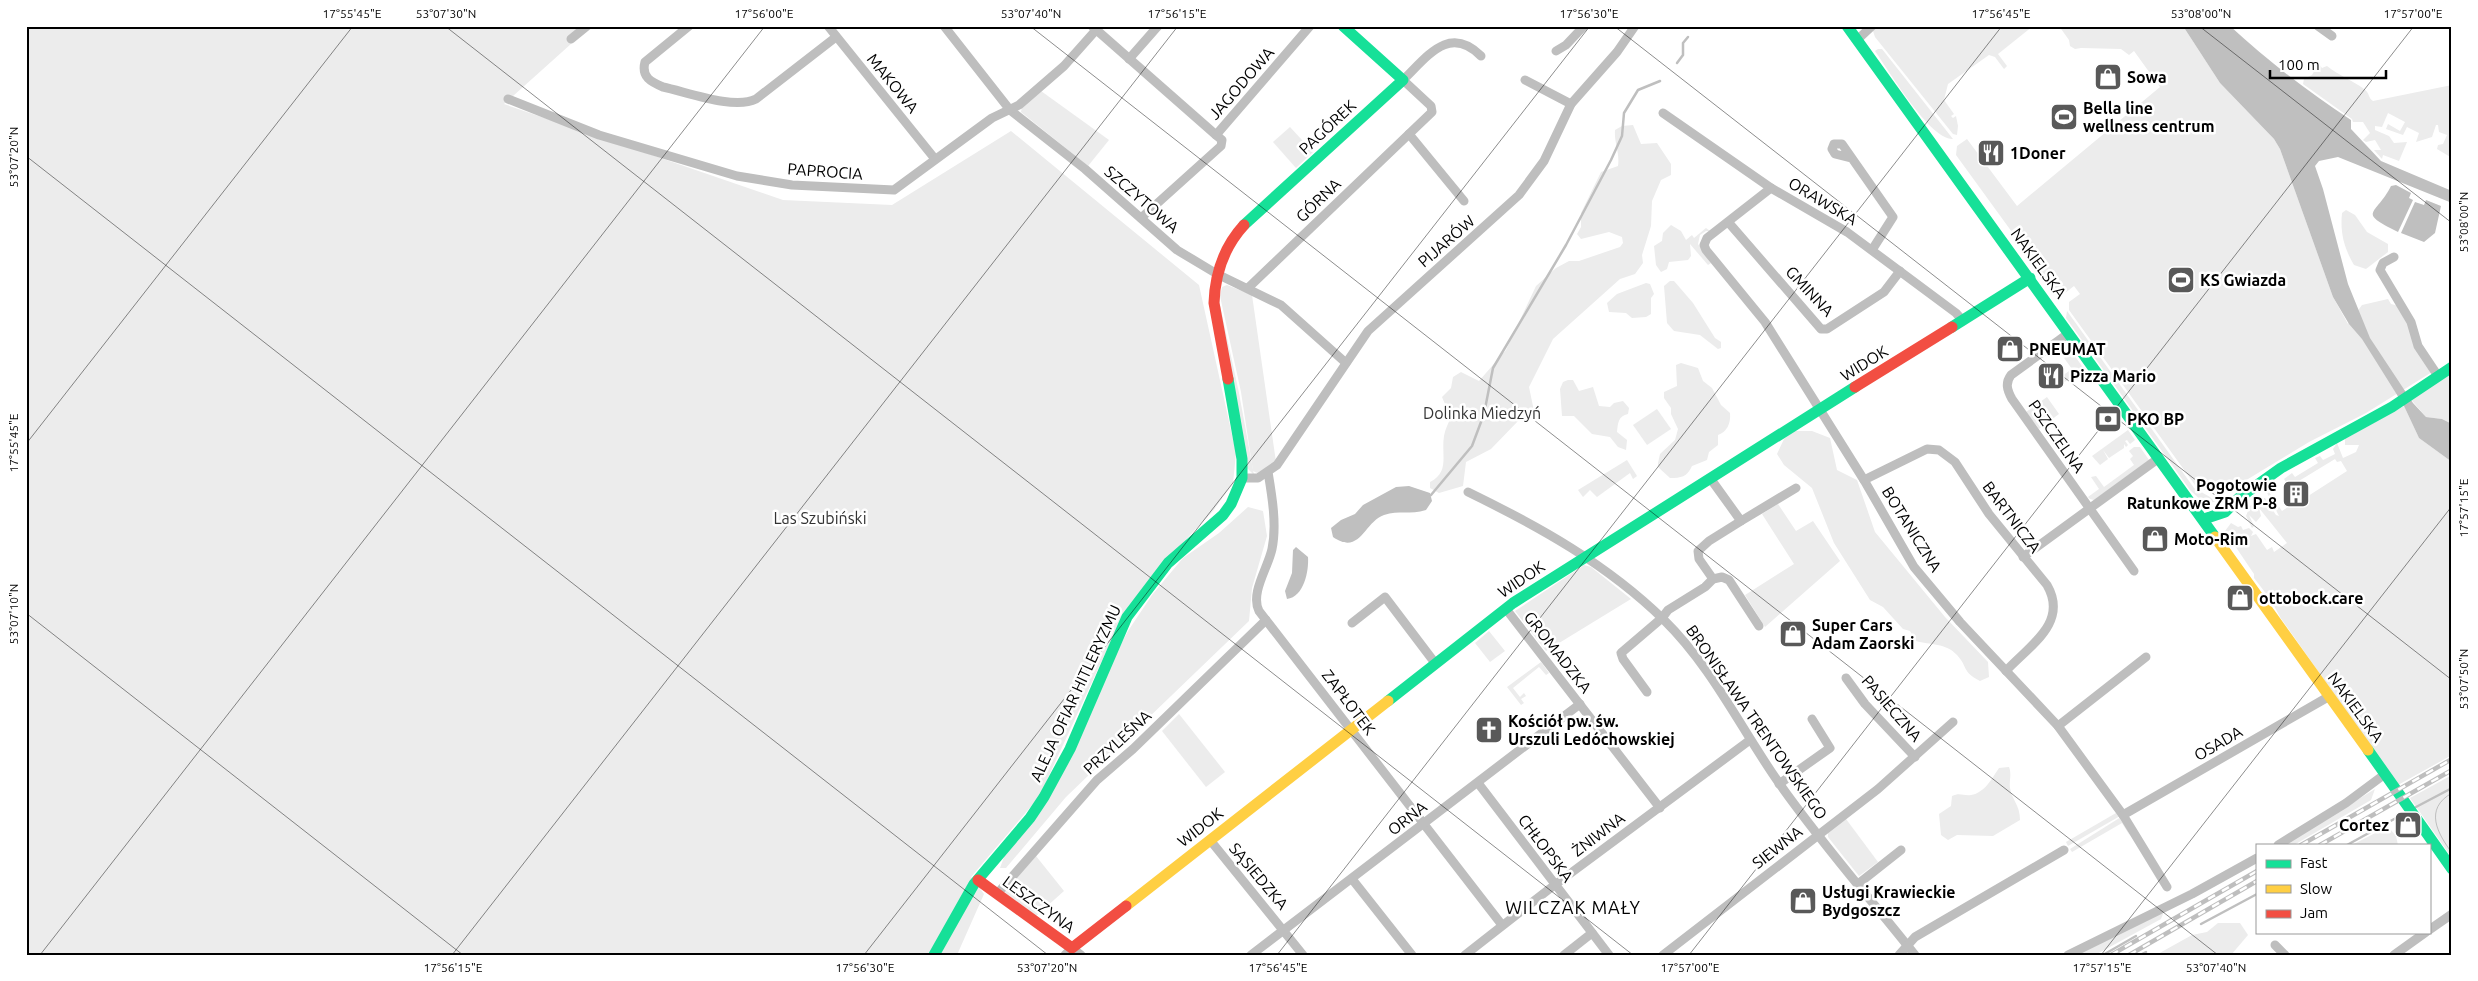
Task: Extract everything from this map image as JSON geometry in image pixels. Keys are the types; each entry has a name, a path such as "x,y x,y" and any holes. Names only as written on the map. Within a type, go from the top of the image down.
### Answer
{"street":[{"path":"570,39 586,26"},
{"path":"689,26 645,62 643,69 645,76 653,82 664,86 736,104 748,103 756,99 836,37"},
{"name":"MAKOWA","path":"828,26 934,159"},
{"name":"SZCZYTOWA","path":"944,26 1010,110 1085,169 1177,250 1217,274 1281,305 1346,363"},
{"path":"1129,59 1158,26"},
{"name":"JAGODOWA","path":"1141,218 1222,146 1222,140 1216,135 1310,26"},
{"path":"1342,26 1403,80"},
{"path":"1556,51 1566,45 1584,26"},
{"name":"PIJARÓW","path":"1268,472 1277,465 1368,331 1519,195 1544,161 1571,104 1620,48 1635,26"},
{"name":"NAKIELSKA","path":"1847,26 2159,458 2204,519 2219,533 2232,552 2236,564 2328,697 2452,868"},
{"path":"1857,40 1872,26"},
{"path":"2318,26 2332,36"},
{"path":"1094,28 1216,135"},
{"name":"PAPROCIA","path":"508,99 599,136 737,176 792,185 894,190 992,118 1010,110 1064,66 1094,28"},
{"name":"PAGÓREK","path":"1217,274 1229,245 1240,229 1431,54 1453,41 1463,42 1481,56"},
{"name":"GÓRNA","path":"1248,288 1433,110 1403,80"},
{"path":"1525,80 1571,104"},
{"name":"ORAWSKA","path":"1663,113 1771,188 1840,227 1956,312 1964,320"},
{"path":"1409,134 1464,201"},
{"path":"1851,158 1893,217 1872,250"},
{"name":"BOTANICZNA","path":"1771,188 1729,223 1706,238 1704,246 1706,250 1765,322 1864,480 1914,566 1960,622 2058,726 2123,815 2167,887"},
{"name":"GMINNA","path":"1729,223 1822,329 1827,329 1884,292 1900,271"},
{"path":"2394,257 2383,263 2380,270 2411,322 2418,346 2438,376"},
{"name":"ALEJA OFIAR HITLERYZMU","path":"934,955 978,880 1030,818 1044,797 1074,739 1127,617 1176,555 1227,510 1236,498 1242,478 1242,460 1214,308 1217,274"},
{"name":"WIDOK","path":"1072,953 1350,729 1506,609 1586,556 2030,278"},
{"name":"PSZCZELNA","path":"2069,333 2014,372 2007,385 2010,396 2134,570"},
{"path":"2204,519 2225,512 2239,498 2312,449 2396,404 2452,368"},
{"name":"BARTNICZA","path":"1864,480 1923,450 1939,450 1958,465 1985,509 2051,592 2054,616 2043,635 2006,671"},
{"path":"2023,557 2159,458"},
{"path":"1242,478 1258,478 1268,472"},
{"name":"ZAPŁOTEK","path":"1268,472 1273,506 1273,543 1256,602 1266,620 1502,926"},
{"path":"1710,478 1741,521"},
{"path":"1713,580 1699,559 1698,551 1709,540 1796,488"},
{"name":"BRONISŁAWA TRENTOWSKIEGO","path":"1468,492 1513,513 1586,556 1662,618 1706,670 1780,784 1916,955"},
{"path":"1647,692 1622,659 1622,654 1662,618 1668,610 1713,580 1722,577 1729,580 1759,626"},
{"path":"1352,623 1385,598 1435,663"},
{"name":"GROMADZKA","path":"1506,609 1660,808"},
{"name":"PRZYLEŚNA","path":"997,894 1097,780 1133,749 1266,620"},
{"path":"2058,726 2146,657"},
{"name":"PASIECZNA","path":"1846,678 1865,704 1915,757"},
{"name":"OSADA","path":"2123,815 2328,697"},
{"name":"ORNA","path":"1251,955 1580,704"},
{"path":"1780,784 1830,748 1812,719"},
{"name":"SIEWNA","path":"1663,955 1878,789 1953,722"},
{"name":"ŻNIWNA","path":"1465,955 1638,822 1660,808 1750,740"},
{"path":"2280,844 2346,803 2385,774"},
{"name":"CHŁOPSKA","path":"1478,783 1609,955"},
{"name":"SĄSIEDZKA","path":"1210,840 1303,955"},
{"path":"1858,884 1901,850"},
{"path":"1899,955 1915,937 2064,850"},
{"path":"2068,955 2192,894 2256,859"},
{"path":"1352,879 1412,955"},
{"name":"LESZCZYNA","path":"978,880 1072,953"},
{"path":"2430,929 2452,914"},
{"path":"1564,955 1592,933"},
{"path":"2394,955 2423,934"},
{"path":"2275,945 2285,955"}],"green space":[{"name":"Las Szubiński","path":"26,26 591,26 504,104 783,200 892,205 1011,131 1199,285 1236,453 1233,483 1213,511 1157,570 1122,617 1040,795 1128,631 1152,595 1183,558 1219,533 1248,507 1263,511 1267,536 1252,588 1249,621 1066,797 1006,868 1000,868 1004,857 1039,797 971,877 984,894 957,955 26,955"},
{"path":"1876,26 2033,26 1998,54 2007,66 2004,69 1995,57 1989,55 1948,84 1944,100 1954,114 1951,116 1953,118 1956,116 1957,135 1953,134 1875,37 1873,31"},
{"name":"KS Gwiazda","path":"2059,26 2183,26 2220,83 2274,139 2280,149 2333,297 2348,324 2362,305 2388,299 2391,304 2399,306 2432,372 2366,413 2309,442 2225,493 2211,493 2195,485 2069,310 2069,302 2080,294 2074,286 2065,293 2051,290 2017,239 1956,155 1957,146 1967,139 2017,206 2160,87 2134,51 2129,55 2121,49 2075,49 2070,46 2069,40"},
{"path":"1882,49 1953,139 1944,136 1922,117 1875,51"},
{"path":"2320,61 2319,64 2322,68 2327,66 2360,86 2373,101 2452,85 2452,158 2437,149 2438,145 2443,144 2447,135 2439,132 2438,125 2436,125 2432,137 2416,142 2419,133 2407,127 2403,135 2386,129 2388,124 2400,131 2405,122 2388,113 2382,127 2375,126 2375,130 2389,136 2394,143 2407,142 2399,161 2383,155 2382,159 2374,150 2381,150 2375,140 2366,142 2363,140 2370,133 2363,122 2353,122 2352,119 2303,84 2304,79 2312,75"},
{"path":"1041,91 1109,140 1088,166 1021,112 1022,107"},
{"name":"Dolinka Miedzyń","path":"1633,125 1641,144 1657,143 1671,164 1671,175 1661,180 1652,201 1651,226 1642,255 1643,263 1635,274 1620,279 1553,339 1529,387 1534,411 1532,418 1520,419 1491,449 1466,462 1463,486 1439,493 1430,488 1430,482 1436,478 1442,468 1444,436 1451,418 1442,397 1451,388 1453,377 1461,372 1479,381 1506,350 1536,286 1556,268 1569,261 1579,261 1620,247 1623,243 1622,237 1609,232 1581,239 1577,234 1581,227 1581,213 1601,172 1618,166 1615,130 1622,126"},
{"path":"1290,127 1313,152 1296,168 1273,142"},
{"path":"2346,210 2355,215 2367,232 2388,244 2388,252 2366,269 2354,265 2345,246 2342,234 2342,213"},
{"path":"1671,225 1681,231 1686,240 1692,235 1694,238 1706,228 1710,231 1700,235 1698,244 1711,263 1708,265 1690,244 1691,256 1688,260 1669,262 1667,269 1661,272 1656,265 1654,246 1662,241 1663,233"},
{"path":"1670,281 1674,281 1693,303 1715,338 1721,342 1721,348 1718,349 1700,335 1674,331 1667,323 1664,286"},
{"path":"1646,283 1650,284 1654,294 1651,298 1651,314 1646,317 1632,318 1626,313 1609,312 1607,303 1617,294"},
{"path":"1227,285 1252,295 1276,462 1257,473 1253,471 1241,392 1220,296 1222,287"},
{"path":"1218,296 1239,393 1254,475 1247,468"},
{"path":"2067,311 2194,488 2215,502 2204,503 2190,490 2066,318"},
{"path":"2072,352 2084,369 2063,383 2059,378 2072,369 2064,358"},
{"path":"1681,363 1698,368 1703,381 1712,388 1721,405 1730,413 1730,420 1728,427 1718,435 1718,445 1709,452 1707,460 1692,466 1688,473 1683,476 1670,478 1658,467 1658,463 1660,454 1675,440 1678,429 1671,414 1671,408 1664,398 1664,392 1677,386 1676,365"},
{"path":"2452,367 2452,424 2442,419 2426,417 2408,396"},
{"path":"1573,380 1579,391 1593,387 1599,406 1610,407 1614,403 1623,401 1629,408 1628,414 1622,416 1619,420 1617,432 1627,440 1626,450 1618,447 1610,437 1592,434 1574,416 1562,416 1560,389 1563,382"},
{"path":"2047,397 2059,414 2039,429 2026,412"},
{"path":"2404,406 2419,438 2452,462 2452,755 2398,785 2280,617 2271,600 2254,578 2254,574 2225,531 2231,523 2238,527 2241,526 2243,530 2249,528 2253,532 2251,536 2256,534 2267,550 2272,547 2274,552 2287,543 2259,508 2261,516 2256,522 2249,515 2254,526 2252,528 2246,516 2250,506 2260,498 2265,498 2276,515 2279,516 2266,491 2274,486 2269,492 2282,511 2288,507 2284,502 2287,500 2291,507 2347,471 2341,461 2337,462 2335,459 2289,487 2284,479 2292,473 2295,477 2318,463 2315,458 2320,456 2323,460 2335,454 2333,449 2337,443 2343,458 2356,452 2359,445 2345,445 2345,439"},
{"path":"1657,409 1671,429 1647,445 1633,425"},
{"path":"2128,430 2135,440 2130,444 2127,440 2125,441 2128,445 2126,447 2124,444 2124,448 2109,458 2103,450 2108,459 2100,465 2092,456"},
{"path":"1794,431 1812,431 1830,438 1837,470 1857,480 1875,532 1945,617 1988,662 1989,677 1980,681 1974,678 1957,655 1948,648 1916,641 1910,631 1903,629 1883,607 1870,600 1834,543 1812,488 1784,465 1777,454 1784,439"},
{"path":"2134,447 2140,447 2149,460 2094,500 2090,499 2088,497 2099,489 2091,477 2096,476 2104,487 2134,465 2130,459 2133,456 2129,451"},
{"path":"1627,460 1637,476 1633,479 1630,473 1597,497 1590,490 1583,497 1578,490"},
{"path":"1778,504 1796,531 1813,521 1840,561 1765,627 1745,595 1794,564 1762,514"},
{"path":"1584,565 1591,567 1631,599 1546,651 1515,611"},
{"path":"1489,631 1505,651 1490,662 1475,643"},
{"path":"1541,662 1549,673 1546,675 1539,667 1513,688 1520,697 1524,693 1526,696 1521,699 1524,703 1521,705 1507,687"},
{"path":"1179,714 1225,772 1206,787 1162,731"},
{"path":"2009,767 2010,788 2019,810 2020,820 1993,836 1957,835 1948,840 1941,835 1939,814 1951,806 1952,796 1957,794 1976,794 1988,784 1999,768"},
{"path":"2452,775 2452,858 2410,798"},
{"path":"2375,789 2371,800 2296,844 2285,844"},
{"path":"2116,813 2120,816 2068,846 2066,842"},
{"path":"2121,817 2130,836 2122,823 2072,852 2070,849"},
{"path":"1846,819 1878,862 1859,876 1828,837 1828,832"},
{"path":"2385,828 2390,829 2396,836 2398,844 2354,844"},
{"path":"1036,856 1064,891 1035,917 1006,896 1005,891"},
{"path":"2159,914 2163,914 2161,919 2095,955 2076,955"},
{"path":"2218,923 2240,923 2248,935 2231,955 2156,955 2192,935 2207,932"}],"shaded area":[{"path":"2183,26 2230,26 2289,76 2351,120 2351,129 2381,161 2452,191 2452,203 2338,157 2319,161 2315,166 2323,189 2348,284 2370,338 2413,403 2426,417 2442,419 2452,424 2452,462 2419,438 2404,406 2333,297 2280,149 2274,139 2220,83"},
{"path":"2396,185 2411,193 2409,198 2413,200 2398,232 2373,216 2373,212 2391,186"},
{"path":"2426,200 2441,206 2435,233 2424,242 2401,233 2415,202 2424,205"},
{"path":"1409,486 1430,493 1432,501 1426,510 1384,515 1371,524 1361,536 1350,543 1342,542 1333,537 1331,528 1341,520 1355,514 1363,505 1396,487"},
{"path":"1296,547 1308,557 1308,569 1298,594 1287,599 1285,591 1292,573 1293,550"}],"waterway":[{"path":"1677,63 1683,55 1683,43 1688,37"},
{"path":"1431,495 1472,446 1484,414 1493,368 1566,245 1611,160 1622,136 1624,113 1638,90 1660,81"},
{"path":"2416,807 2452,788"},
{"path":"2349,844 2396,818"},
{"path":"2201,924 2256,895"},
{"path":"2103,955 2136,936"},
{"path":"2140,955 2146,952"}],"tram line":[{"path":"2452,793 2443,799 2438,806 2436,814 2438,830 2452,853"}],"railway":[{"path":"2303,844 2452,759"},
{"path":"2322,844 2452,770"},
{"path":"2111,955 2256,872"},
{"path":"2129,955 2256,882"}],"traffic: fast":[{"path":"1244,225 1403,80 1343,26"},
{"path":"1847,26 2215,537"},
{"path":"1952,327 2030,278"},
{"path":"2204,519 2225,512 2239,498 2281,468 2392,407 2452,367"},
{"path":"934,955 974,884 1030,818 1044,797 1070,749 1127,617 1168,563 1223,515 1231,504 1242,478 1242,459 1228,379"},
{"path":"1388,701 1513,603 1855,387"},
{"path":"2368,750 2452,869"}],"traffic: slow":[{"path":"2215,537 2368,750"},
{"path":"1126,906 1388,701"}],"traffic: jam":[{"path":"1228,379 1214,303 1216,281 1226,251 1244,225"},
{"path":"1855,387 1952,327"},
{"path":"978,880 1072,948 1126,906"}],"place":[{"name":"Sowa","path":"2108,77"},
{"name":"Bella line wellness centrum","path":"2064,117"},
{"name":"1Doner","path":"1991,153"},
{"name":"KS Gwiazda","path":"2181,280"},
{"name":"PNEUMAT","path":"2010,349"},
{"name":"Pizza Mario","path":"2051,376"},
{"name":"PKO BP","path":"2108,419"},
{"name":"Pogotowie Ratunkowe ZRM P-8","path":"2296,494"},
{"name":"Moto-Rim","path":"2155,539"},
{"name":"ottobock.care","path":"2240,598"},
{"name":"Super Cars Adam Zaorski","path":"1793,634"},
{"name":"Kościół pw. św. Urszuli Ledóchowskiej","path":"1489,730"},
{"name":"Cortez","path":"2408,825"},
{"name":"Usługi Krawieckie Bydgoszcz","path":"1803,901"}],"district":[{"name":"WILCZAK MAŁY","path":"1573,907"}]}
